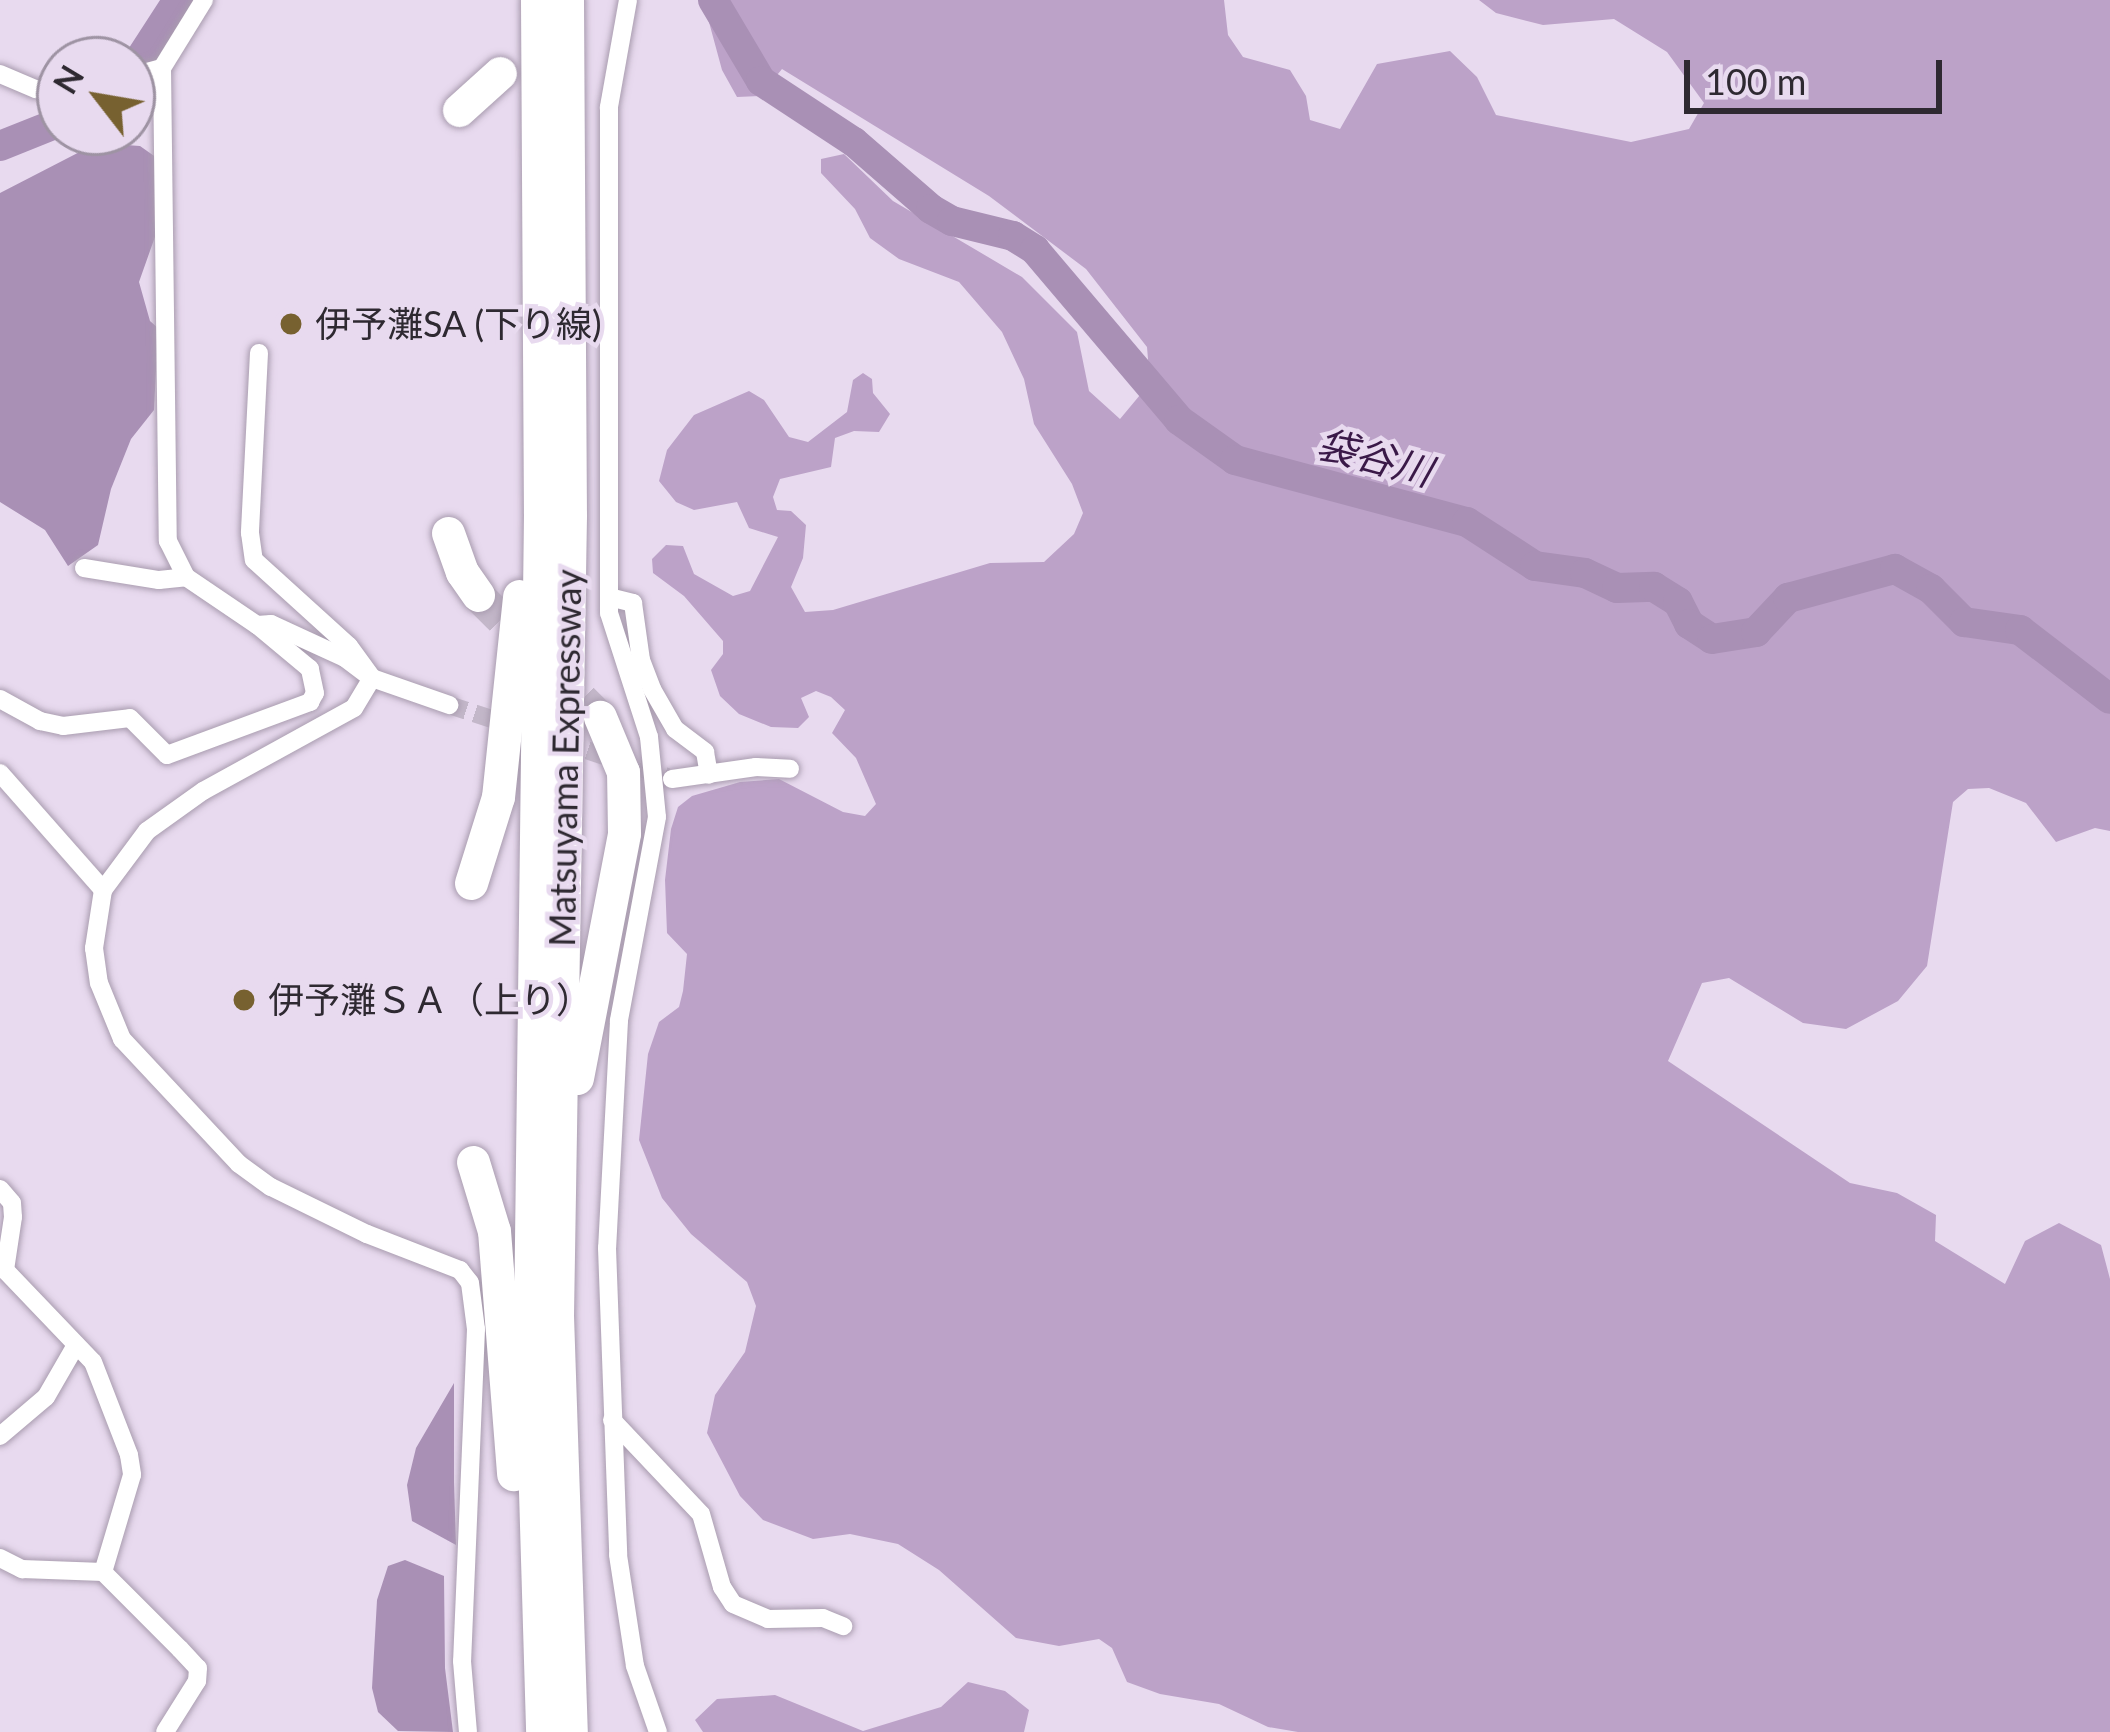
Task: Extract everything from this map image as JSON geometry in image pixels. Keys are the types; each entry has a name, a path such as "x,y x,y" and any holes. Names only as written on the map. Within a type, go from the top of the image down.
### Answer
{"highway":[{"name":"Matsuyama Expressway","path":"537,0 540,159 530,1323 542,1732"},
{"name":"Matsuyama Expressway","path":"567,0 570,515 557,1292 571,1732"},
{"path":"458,110 500,73"},
{"path":"471,883 498,797 511,683 525,524 540,159"},
{"path":"448,533 462,572 478,596"},
{"path":"562,1480 575,1092 624,833 623,772 600,718"},
{"path":"473,1162 494,1231 519,1546 542,1732"}],"street":[{"path":"0,699 40,721 63,726 130,718 167,755 310,702 315,693 310,669 257,625 186,577 168,541 162,68 204,0"},
{"path":"628,0 609,107 609,597 616,646 649,736 657,817 616,1061 607,1248 624,1609 650,1729"},
{"path":"156,70 162,68"},
{"path":"0,74 36,89"},
{"path":"259,352 250,533 254,560 350,646 372,678"},
{"path":"84,568 159,580 186,577"},
{"path":"609,597 633,603 641,660 652,689 675,729 705,752 709,775"},
{"path":"257,625 271,624 317,644 372,678 449,705"},
{"path":"372,678 354,708 203,791 147,832 104,890 94,948 99,982 122,1039 239,1163 271,1186 367,1234 460,1270 470,1283 476,1381 462,1661 468,1732"},
{"path":"672,779 790,769"},
{"path":"0,773 104,890"},
{"path":"0,1189 12,1203 14,1217 5,1270 101,1378 132,1475 103,1572"},
{"path":"0,1436 46,1397 76,1345"},
{"path":"612,1420 700,1514 722,1587 734,1604 768,1619 824,1618 843,1626"},
{"path":"3,1564 103,1572 198,1668 197,1681 165,1732"}],"shaded area":[{"path":"703,0 1224,0 1228,35 1243,57 1290,70 1306,96 1310,120 1340,129 1377,64 1450,51 1477,77 1496,115 1631,142 1689,129 1704,103 1667,52 1614,19 1543,25 1496,13 1479,0 2110,0 2110,831 2095,828 2056,842 2026,803 1989,788 1968,789 1953,802 1927,966 1898,1001 1846,1029 1803,1023 1729,978 1702,983 1668,1061 1850,1183 1897,1193 1936,1215 1935,1241 2005,1284 2025,1241 2059,1223 2101,1245 2110,1279 2110,1732 1298,1732 1268,1727 1219,1704 1160,1694 1127,1682 1112,1648 1099,1639 1059,1646 1016,1638 939,1570 898,1544 850,1534 813,1539 763,1520 740,1496 707,1433 715,1395 745,1352 756,1306 747,1282 691,1234 662,1198 639,1140 648,1054 659,1022 679,1007 687,954 667,933 665,880 671,829 678,807 692,796 740,782 779,779 843,812 865,816 876,804 856,758 832,733 845,710 831,697 816,691 801,698 809,717 798,728 771,727 739,714 720,696 711,670 723,654 723,641 684,596 653,573 652,559 666,545 683,546 694,574 733,596 750,591 778,537 749,528 737,502 694,510 676,502 659,481 667,450 694,415 749,391 764,400 789,437 808,442 847,412 853,380 863,373 872,379 873,393 890,414 879,432 854,431 835,438 831,467 780,479 773,497 777,510 791,511 806,525 803,558 791,587 805,612 833,610 990,563 1044,562 1074,534 1083,513 1072,484 1034,424 1024,379 1002,332 959,282 899,259 870,238 855,209 821,173 821,159 844,154 893,201 1022,277 1077,332 1089,391 1120,419 1150,383 1147,347 1086,269 989,196 782,69 760,96 737,97 722,70"},
{"path":"72,156 157,158 156,234 139,282 150,321 158,328 154,410 131,439 111,489 98,545 68,566 45,530 0,502 0,193"},
{"path":"454,1383 456,1545 412,1521 407,1485 416,1448"},
{"path":"405,1560 444,1576 445,1668 453,1732 398,1731 378,1712 372,1688 377,1600 388,1566"},
{"path":"968,1682 1005,1691 1029,1710 1024,1732 703,1732 695,1720 717,1699 775,1695 863,1731 941,1707"}],"waterway":[{"path":"155,36 178,0"},
{"name":"袋谷川","path":"713,0 761,81 854,142 931,209 952,221 1013,236 1035,250 1179,420 1235,460 1467,522 1535,566 1585,573 1617,588 1654,587 1678,602 1689,624 1712,639 1756,632 1788,598 1895,569 1931,589 1964,622 2020,630 2110,699"},
{"path":"0,146 36,132"}],"tunnel":[{"path":"478,595 600,717"},
{"path":"449,705 513,726"},
{"path":"562,742 667,777"}],"place":[{"name":"伊予灘SA (下り線)","path":"291,324"},
{"name":"伊予灘ＳＡ（上り）","path":"244,1000"}]}
